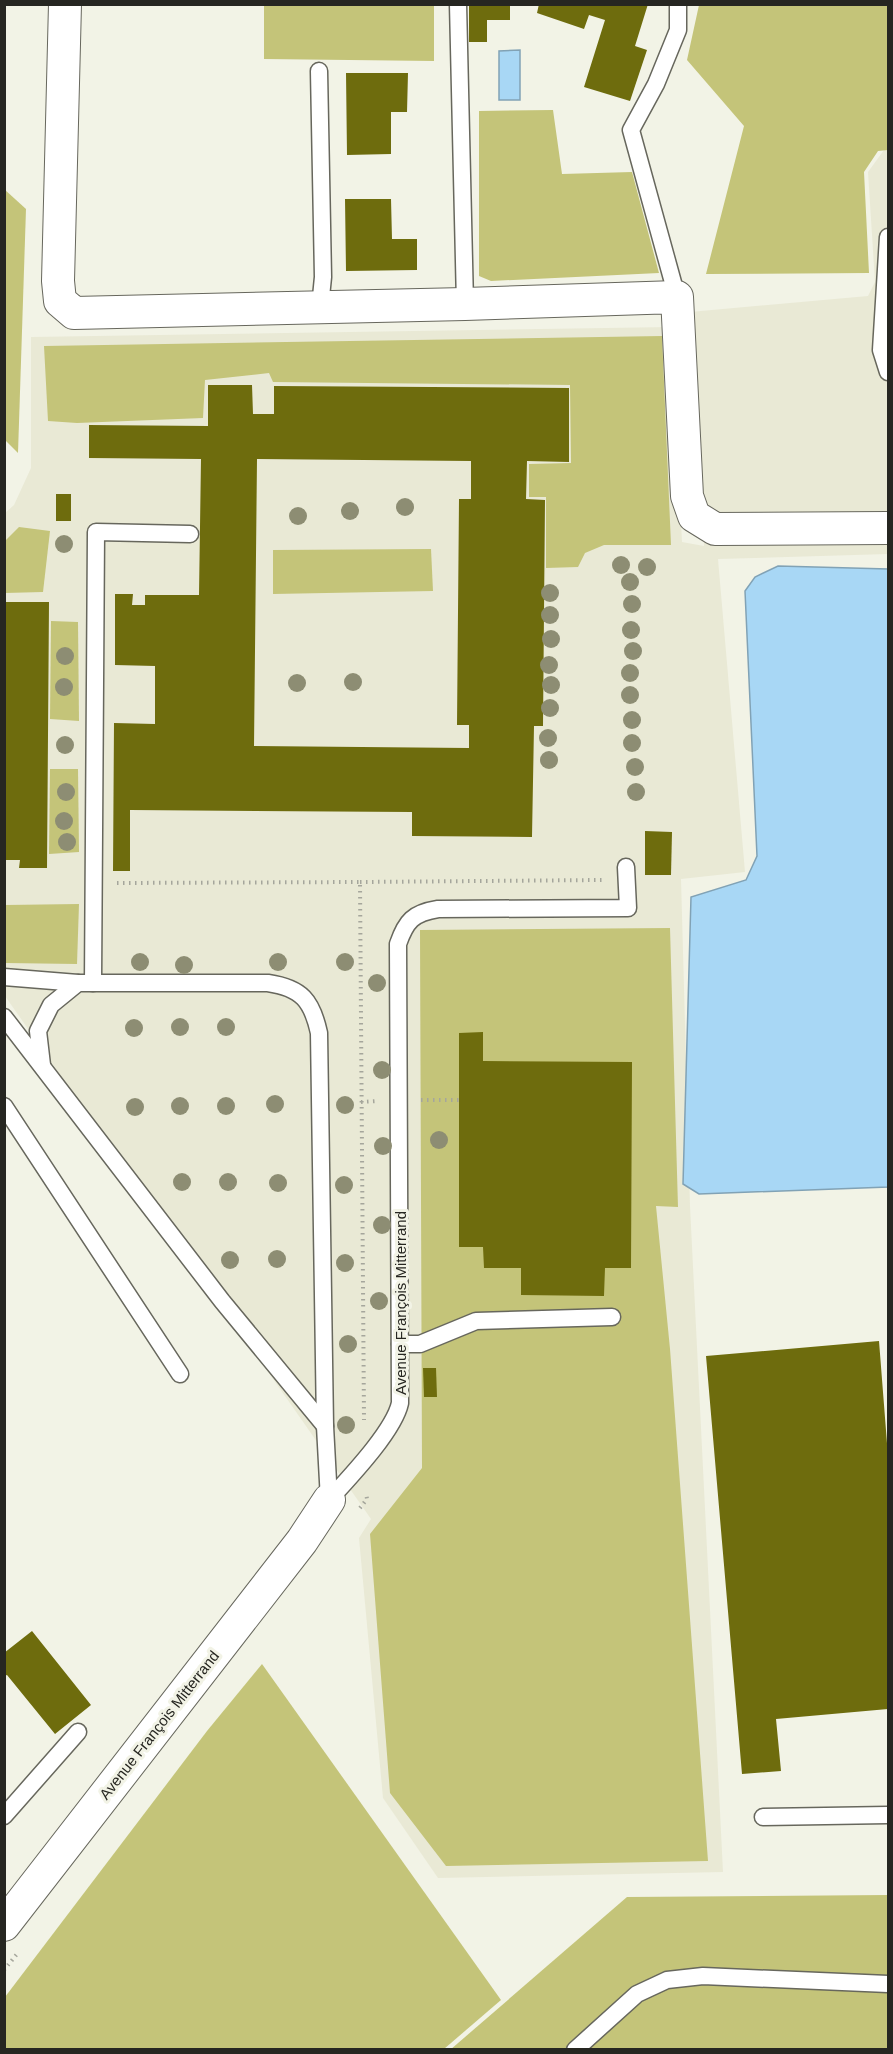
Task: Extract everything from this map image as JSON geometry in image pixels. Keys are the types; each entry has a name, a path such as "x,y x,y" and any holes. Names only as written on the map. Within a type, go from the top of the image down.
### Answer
{"street":[{"path":"65,4 58,281 60,301 74,313 677,297 687,495 694,516 714,529 888,528"},
{"name":"Avenue François Mitterrand","path":"4,1925 302,1541 329,1500"}],"lane":[{"path":"458,4 465,304"},
{"path":"677,297 631,130 656,84 678,30 678,4"},
{"path":"319,71 323,277 320,308"},
{"path":"888,237 881,350 888,372"},
{"path":"85,983 96,532 189,534"},
{"name":"Avenue François Mitterrand","path":"329,1500 365,1460 398,1415 400,1403 398,944 404,928 412,918 424,911 438,909 628,908 626,867"},
{"path":"4,977 85,983 268,983 285,986 303,997 315,1012 319,1033 325,1426 329,1500"},
{"path":"42,1065 38,1031 51,1005 85,983"},
{"path":"4,1017 222,1301 325,1426"},
{"path":"4,1106 180,1374"},
{"path":"400,1344 420,1344 476,1322 612,1317"},
{"path":"4,1816 78,1732"},
{"path":"763,1817 888,1815"},
{"path":"575,2049 637,1995 667,1980 703,1976 888,1984"}],"path":[{"path":"360,882 605,880"}],"shaded area":[{"path":"264,5 434,5 434,61 264,59"},
{"path":"699,5 888,5 888,150 878,151 864,172 869,273 706,274 744,126 687,60"},
{"path":"553,110 562,174 632,172 659,273 491,281 479,276 479,111"},
{"path":"888,149 888,554 718,559 745,872 681,879 690,1206 723,1872 438,1878 383,1798 359,1538 371,1519 5,996 4,514 14,505 31,468 31,337 671,327 682,542 704,546 690,312 868,296 875,282 868,172 884,150"},
{"path":"4,189 26,209 18,453 5,440"},
{"path":"662,336 671,545 604,545 585,553 578,567 546,568 546,497 529,497 529,464 571,463 570,385 273,382 269,373 205,380 203,418 77,423 48,421 44,346"},
{"path":"19,527 50,531 43,592 5,593 5,541"},
{"path":"431,549 433,591 273,594 273,550"},
{"path":"51,621 78,622 79,721 50,719"},
{"path":"50,769 78,769 79,852 49,854"},
{"path":"79,904 77,964 5,963 5,905"},
{"path":"670,928 678,1207 656,1206 670,1349 708,1861 446,1866 390,1793 370,1534 422,1468 420,930"},
{"path":"262,1664 501,2000 444,2049 5,2049 5,1997 207,1731"},
{"path":"888,1895 888,2049 450,2050 627,1897"}],"water":[{"path":"520,50 520,100 499,100 499,51"},
{"path":"778,566 888,569 888,1187 699,1194 683,1184 691,897 746,880 757,856 745,591 755,577"}],"building":[{"path":"539,4 648,4 635,46 647,50 630,101 584,87 605,20 589,15 584,29 537,13"},
{"path":"469,5 510,5 510,20 487,20 487,42 469,42"},
{"path":"346,73 408,73 407,112 391,112 391,154 347,155"},
{"path":"345,199 391,199 392,239 417,239 417,270 346,271"},
{"path":"208,385 252,385 253,414 274,414 274,386 569,388 569,462 527,461 526,499 545,500 543,726 534,726 532,837 412,836 412,812 130,810 130,871 113,871 114,723 155,724 155,666 115,665 115,594 133,594 132,605 145,605 145,595 199,595 201,459 89,458 89,425 208,426","holes":["257,459 471,461 471,499 459,499 457,725 469,725 469,748 254,746"]},
{"path":"56,494 71,494 71,521 56,521"},
{"path":"6,602 49,602 47,868 19,868 20,860 4,860"},
{"path":"645,831 672,832 671,875 645,875"},
{"path":"483,1032 483,1061 632,1062 631,1268 605,1268 604,1296 521,1295 521,1268 484,1268 483,1247 459,1247 459,1033"},
{"path":"879,1341 888,1456 888,1709 776,1719 781,1771 742,1774 706,1356"},
{"path":"423,1368 436,1368 437,1397 424,1397"},
{"path":"32,1631 91,1705 55,1734 7,1675 4,1676 4,1653"}]}
